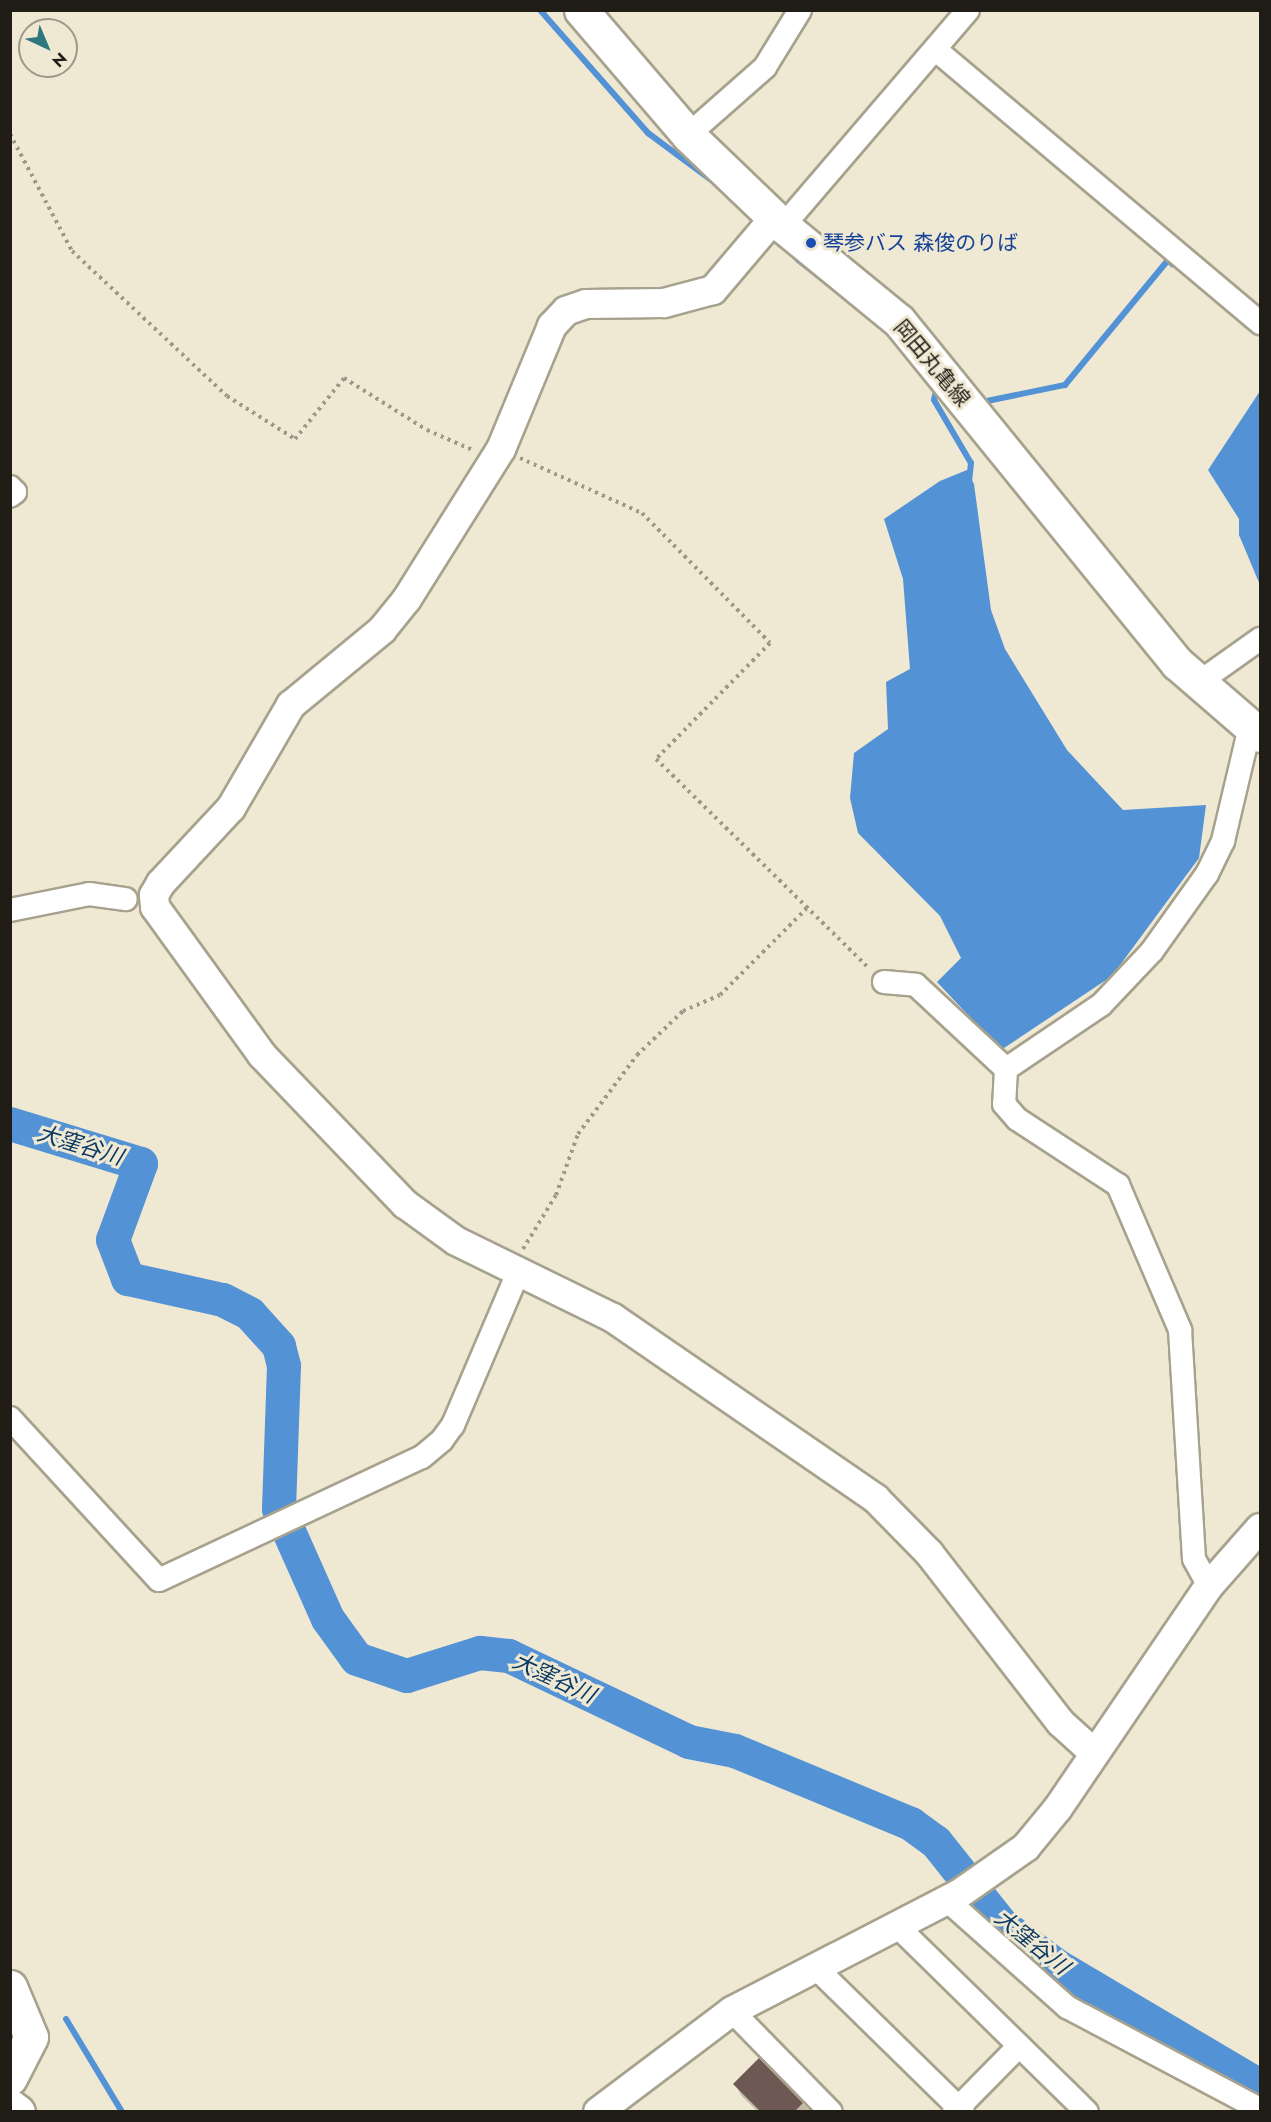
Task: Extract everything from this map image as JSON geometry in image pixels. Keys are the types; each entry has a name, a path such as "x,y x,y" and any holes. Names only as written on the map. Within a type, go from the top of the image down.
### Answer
{"main road":[{"name":"岡田丸亀線","path":"581,10 688,135 772,226 899,321 1177,663 1255,731"},
{"path":"10,1987 31,2037 10,2078"},
{"path":"10,2106 18,2112"}],"street":[{"path":"688,135 765,67 800,10"},
{"path":"968,10 936,50 772,226 732,274 702,295 664,303 586,304 566,311 552,326 497,455 407,599 382,630 291,705 231,808 154,895 155,908 262,1055 378,1178 447,1234 515,1268 671,1355 876,1499 929,1553 1061,1723 1093,1752"},
{"path":"936,50 1260,323"},
{"path":"10,487 15,492 10,496"},
{"path":"1198,683 1260,639"},
{"path":"1006,1069 1101,1005 1152,951 1207,874 1224,841 1255,731"},
{"path":"10,910 89,894 126,899"},
{"path":"884,982 916,985 1006,1069"},
{"path":"1006,1069 1004,1104 1017,1119 1118,1185 1180,1330 1194,1559 1209,1586"},
{"path":"10,1418 159,1580 422,1457 442,1440 453,1425 515,1268"},
{"path":"598,2112 732,2011 961,1892 1044,1827 1093,1752 1209,1586 1260,1528"},
{"path":"961,1892 1067,2007 1260,2109"},
{"path":"896,1925 1087,2112"},
{"path":"815,1967 958,2110 1019,2046"},
{"path":"732,2011 831,2112"}],"path":[{"path":"10,135 72,251 227,396 295,439 344,378 427,430 497,455 642,513 770,644 656,759 806,909 884,982"},
{"path":"515,1268 556,1195 578,1134 637,1055 683,1011 720,995 806,909"}],"water":[{"path":"1260,391 1260,585 1239,535 1239,519 1208,470"},
{"path":"967,470 974,484 991,610 1005,649 1067,750 1123,810 1206,805 1199,858 1112,976 1001,1050 937,982 961,958 940,916 858,833 850,798 854,753 888,729 886,682 910,669 903,579 884,519 940,481"}],"building":[{"path":"759,2058 803,2103 794,2112 761,2112 733,2084"}],"waterway":[{"path":"540,10 648,133 711,180"},
{"path":"798,260 830,285"},
{"path":"982,402 1065,385 1168,260 1172,264"},
{"path":"937,386 934,400 971,463 969,483"},
{"name":"大窪谷川","path":"10,1124 141,1164 113,1240 128,1279 223,1300 250,1314 279,1346 284,1366 279,1509 328,1619 357,1659 407,1676 480,1653 509,1656 689,1742 735,1751 911,1824 936,1842 1002,1925 1057,1966 1260,2086"},
{"path":"66,2019 122,2112"}],"place":[{"name":"琴参バス 森俊のりば","path":"811,243"}]}
